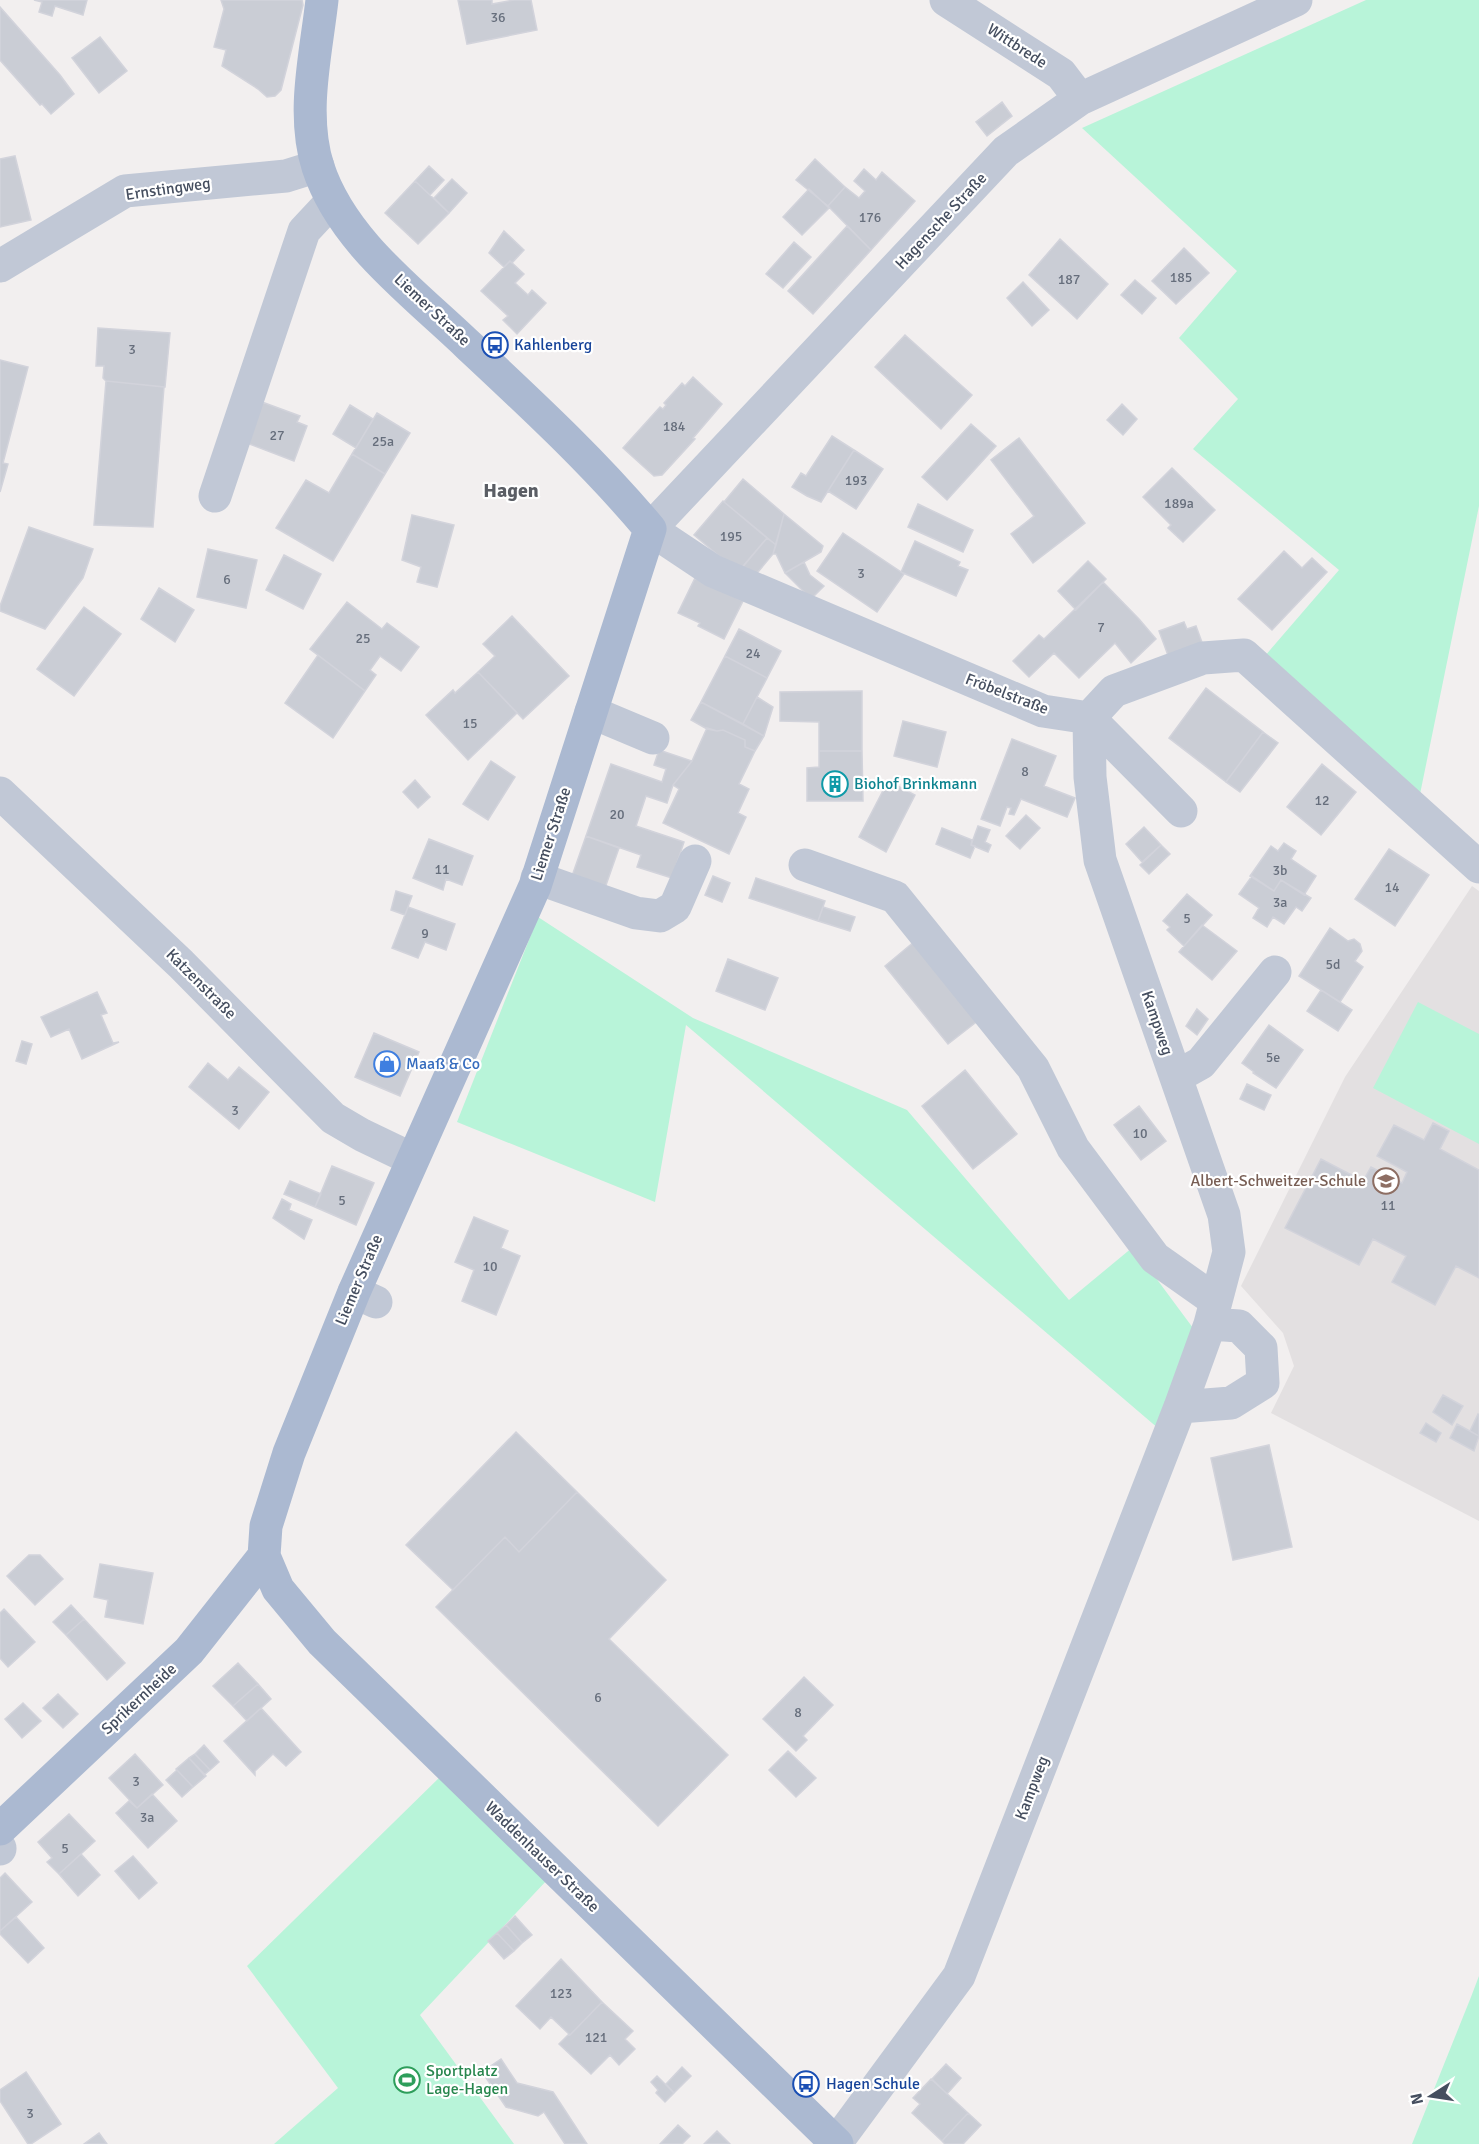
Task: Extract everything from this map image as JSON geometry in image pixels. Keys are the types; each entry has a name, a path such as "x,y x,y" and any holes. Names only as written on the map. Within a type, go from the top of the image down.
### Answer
{"main road":[{"name":"Liemer Straße","path":"264,1556 266,1526 289,1453 365,1297 398,1208 412,1159 537,878 650,529 624,498 513,387 371,253 344,220 332,201 318,166 311,135 310,103 322,0"},
{"name":"Sprikernheide","path":"0,1829 58,1784 123,1724 189,1651 264,1556"},
{"name":"Waddenhauser Straße","path":"264,1556 279,1589 322,1642 836,2143"}],"street":[{"name":"Wittbrede","path":"946,0 1061,74 1080,99"},
{"name":"Hagensche Straße","path":"650,529 1006,151 1080,99 1296,0"},
{"name":"Ernstingweg","path":"0,266 125,191 286,176 318,166"},
{"path":"216,496 304,231 332,201"},
{"name":"Fröbelstraße","path":"650,529 713,571 1043,711 1089,718"},
{"path":"1181,810 1089,718 1114,691 1203,658 1244,656 1479,867"},
{"path":"591,712 652,738"},
{"name":"Kampweg","path":"836,2143 959,1976 1179,1407 1213,1313 1229,1252 1224,1215 1100,860 1090,777 1089,718"},
{"name":"Katzenstraße","path":"0,793 181,964 333,1118 412,1159"},
{"path":"537,878 636,913 660,916 675,907 695,861"},
{"path":"805,865 895,897 1033,1068 1073,1148 1155,1258 1213,1313 1239,1326 1261,1348 1263,1383 1231,1404 1179,1407"},
{"path":"1176,1077 1201,1063 1275,972"}],"shaded area":[{"name":"Albert-Schweitzer-Schule","path":"1472,886 1479,891 1479,1521 1271,1413 1294,1366 1283,1333 1241,1286 1345,1077"}],"green space":[{"path":"1366,0 1479,0 1479,506 1419,799 1252,671 1339,570 1193,449 1238,399 1179,338 1237,271 1082,128"},
{"path":"538,917 693,1018 907,1110 1069,1300 1133,1247 1193,1328 1159,1429 686,1025 655,1202 457,1122"},
{"path":"1418,1002 1479,1034 1479,1144 1373,1088"},
{"path":"443,1774 549,1878 420,2015 514,2144 274,2144 338,2088 247,1966"},
{"path":"1479,1976 1479,2144 1412,2144 1471,1997"}],"building":[{"path":"34,0 87,0 83,15 55,6 52,16 39,12 42,2"},
{"path":"221,0 302,0 303,5 281,90 275,96 267,97 222,66 226,50 214,47 224,9"},
{"path":"458,0 492,0 492,4 531,0 537,30 467,44"},
{"path":"0,7 74,94 51,114 42,104 40,105 0,60"},
{"path":"100,37 127,71 99,93 72,58"},
{"path":"1002,102 1012,116 987,136 976,122"},
{"path":"15,156 31,220 0,227 0,159"},
{"path":"815,159 845,187 828,206 796,180"},
{"path":"429,166 444,180 430,195 415,181"},
{"path":"864,169 876,180 882,172 915,201 871,250 828,206 845,187 859,198 865,191 854,181"},
{"path":"452,179 467,193 449,213 434,198"},
{"path":"415,181 449,213 418,244 385,213"},
{"path":"809,189 829,208 802,235 783,217"},
{"path":"847,226 871,250 813,314 788,291"},
{"path":"504,231 524,250 512,263 510,261 504,267 489,253"},
{"path":"1060,239 1108,284 1077,319 1029,275"},
{"path":"794,242 811,257 783,288 766,274"},
{"path":"1184,248 1209,273 1176,304 1152,281"},
{"path":"510,261 524,274 515,283 528,295 532,290 546,303 517,334 503,320 508,316 481,291"},
{"path":"1135,280 1156,298 1142,314 1121,295"},
{"path":"1023,282 1049,310 1032,326 1007,298"},
{"path":"98,328 170,333 165,387 106,381 103,378 104,366 96,366"},
{"path":"905,335 972,395 941,429 875,367"},
{"path":"0,360 28,367 3,463 8,464 0,492"},
{"path":"693,377 722,404 693,438 695,439 662,475 654,476 623,448 660,407 663,409 666,405 664,403 682,383 685,386"},
{"path":"106,381 164,387 153,527 94,525"},
{"path":"262,402 300,416 297,422 307,426 294,461 247,443"},
{"path":"1122,404 1137,419 1123,435 1107,420"},
{"path":"350,405 373,419 356,448 333,434"},
{"path":"377,413 410,433 385,474 352,454"},
{"path":"971,424 996,446 947,500 922,477"},
{"path":"832,436 854,450 821,502 792,487 801,473 806,476"},
{"path":"1019,438 1085,523 1033,563 1011,534 1034,516 991,460"},
{"path":"854,450 883,469 856,509 828,491"},
{"path":"352,454 385,474 333,561 276,528 306,480 329,493"},
{"path":"1172,468 1215,510 1183,542 1168,528 1171,525 1143,497"},
{"path":"743,479 784,514 776,545 724,502"},
{"path":"723,501 767,538 738,572 694,535"},
{"path":"918,504 973,530 963,552 908,527"},
{"path":"784,514 823,546 821,552 785,573 776,554 773,554"},
{"path":"412,515 454,525 437,587 417,582 421,567 402,560"},
{"path":"29,527 93,549 83,578 45,629 0,611"},
{"path":"843,533 904,574 877,612 817,571"},
{"path":"767,538 776,545 773,554 753,578 741,569"},
{"path":"915,541 960,562 958,566 968,570 956,596 901,572"},
{"path":"208,549 257,560 246,608 197,597"},
{"path":"1284,551 1302,568 1312,558 1327,572 1272,630 1238,599"},
{"path":"284,555 321,574 303,609 266,590"},
{"path":"1088,561 1106,579 1076,610 1058,591"},
{"path":"804,562 810,575 824,586 811,599 785,573"},
{"path":"695,578 743,601 724,639 698,626 700,623 678,613"},
{"path":"1103,582 1156,639 1131,663 1115,643 1079,678 1054,653 1029,677 1013,661 1039,635 1044,639"},
{"path":"159,588 194,610 175,642 141,619"},
{"path":"347,602 382,629 387,623 419,647 401,671 380,656 370,670 376,675 365,691 310,649"},
{"path":"84,607 121,634 74,696 37,669"},
{"path":"512,616 569,676 523,719 478,672 495,656 483,644"},
{"path":"1184,622 1187,629 1196,626 1203,645 1169,658 1159,631"},
{"path":"739,629 781,651 767,678 725,656"},
{"path":"318,655 365,691 333,738 285,703"},
{"path":"725,656 767,678 743,724 701,702"},
{"path":"478,672 517,713 468,760 426,715 453,690 455,693"},
{"path":"1206,688 1263,732 1226,782 1169,738"},
{"path":"862,691 862,751 819,751 819,722 780,721 780,692"},
{"path":"757,697 773,707 764,736 743,724"},
{"path":"701,702 764,736 755,751 745,747 745,740 723,730 707,729 691,720"},
{"path":"903,721 946,732 937,767 894,756"},
{"path":"707,728 723,730 745,740 745,747 755,751 739,784 749,789 738,813 746,817 729,854 663,823 679,789 673,785 692,761"},
{"path":"1263,732 1278,743 1240,792 1226,782"},
{"path":"1012,739 1056,756 1044,786 1075,798 1067,817 1021,799 1014,815 1009,814 1011,808 1007,807 1000,826 981,819"},
{"path":"659,750 692,761 673,785 667,803 646,796 636,826 684,842 672,878 637,867 641,855 586,836 611,764 662,782 666,769 654,765"},
{"name":"Biohof Brinkmann","path":"819,751 862,751 863,801 807,801 807,768 819,767"},
{"path":"491,761 515,777 488,820 463,804"},
{"path":"1322,764 1356,792 1321,835 1287,807"},
{"path":"415,780 430,797 418,808 403,792"},
{"path":"888,781 915,795 886,852 859,837"},
{"path":"1026,815 1040,828 1020,849 1006,836"},
{"path":"978,826 990,830 985,842 991,845 988,852 971,845"},
{"path":"1144,827 1161,845 1142,862 1126,844"},
{"path":"942,828 972,840 971,845 975,846 970,858 936,844"},
{"path":"586,836 619,848 605,888 572,876"},
{"path":"429,839 473,856 462,885 446,879 443,890 413,878"},
{"path":"1284,843 1296,851 1291,859 1316,876 1304,895 1281,880 1274,891 1250,876 1271,846 1278,851"},
{"path":"1161,845 1170,854 1149,874 1140,865"},
{"path":"1389,849 1429,875 1395,926 1355,899"},
{"path":"713,876 730,883 722,902 705,895"},
{"path":"1252,876 1274,891 1281,880 1311,898 1302,911 1296,907 1284,924 1273,917 1267,927 1253,918 1259,908 1239,894"},
{"path":"756,878 825,901 818,921 749,898"},
{"path":"396,891 412,896 405,915 391,910"},
{"path":"1187,894 1212,915 1184,946 1167,930 1170,927 1163,921"},
{"path":"408,907 455,924 446,950 425,942 418,958 392,948"},
{"path":"823,907 855,917 850,931 818,921"},
{"path":"1202,925 1237,951 1212,980 1179,952"},
{"path":"1330,928 1348,941 1354,939 1360,944 1362,951 1355,961 1363,967 1340,1002 1299,976"},
{"path":"915,941 979,1020 948,1044 885,966"},
{"path":"728,959 778,978 765,1010 716,991"},
{"path":"1321,990 1352,1010 1338,1031 1307,1011"},
{"path":"97,992 107,1013 101,1015 113,1043 119,1042 82,1059 69,1029 51,1037 41,1017"},
{"path":"1197,1009 1208,1019 1197,1035 1186,1026"},
{"path":"1269,1025 1303,1050 1276,1088 1242,1063"},
{"name":"Maaß & Co","path":"374,1033 419,1052 400,1096 355,1077"},
{"path":"22,1041 32,1044 26,1064 16,1061"},
{"path":"208,1063 228,1080 239,1067 269,1092 239,1129 189,1087"},
{"path":"965,1070 1017,1134 973,1169 922,1106"},
{"path":"1247,1084 1271,1095 1264,1110 1240,1099"},
{"path":"1139,1106 1166,1141 1141,1160 1114,1125"},
{"path":"1433,1123 1449,1131 1440,1149 1479,1170 1479,1278 1456,1266 1435,1305 1392,1282 1406,1256 1373,1239 1359,1265 1285,1228 1321,1159 1363,1181 1371,1167 1402,1183 1407,1172 1377,1156 1394,1125 1424,1140"},
{"path":"332,1166 374,1183 356,1225 315,1207"},
{"path":"290,1181 321,1194 315,1207 284,1194"},
{"path":"282,1199 291,1204 289,1210 312,1220 304,1239 273,1218"},
{"path":"474,1217 508,1231 501,1248 520,1256 496,1315 462,1301 474,1270 455,1262"},
{"path":"1443,1395 1463,1406 1452,1425 1433,1412"},
{"path":"1479,1415 1479,1436 1470,1431"},
{"path":"1426,1423 1441,1433 1436,1442 1420,1433"},
{"path":"1457,1424 1479,1436 1474,1451 1450,1438"},
{"path":"516,1432 577,1492 519,1552 505,1537 453,1590 406,1545"},
{"path":"1269,1445 1292,1547 1233,1560 1211,1458"},
{"path":"577,1492 666,1580 609,1639 728,1755 658,1826 436,1607 505,1537 519,1552"},
{"path":"29,1555 40,1555 63,1579 35,1605 7,1576"},
{"path":"100,1564 153,1573 143,1624 105,1617 108,1600 94,1597"},
{"path":"71,1605 84,1619 66,1635 53,1622"},
{"path":"4,1609 35,1642 8,1667 0,1658 0,1613"},
{"path":"84,1619 125,1663 107,1680 66,1635"},
{"path":"238,1663 258,1684 233,1706 213,1686"},
{"path":"804,1677 833,1705 803,1736 807,1740 796,1751 763,1719"},
{"path":"258,1684 271,1699 247,1721 233,1706"},
{"path":"58,1694 78,1714 63,1728 43,1708"},
{"path":"23,1703 41,1721 22,1738 5,1719"},
{"path":"261,1708 301,1752 286,1766 273,1754 255,1771 255,1775 224,1741"},
{"path":"204,1745 219,1762 210,1770 195,1754"},
{"path":"788,1751 816,1778 796,1797 769,1770"},
{"path":"135,1754 163,1785 137,1808 109,1778"},
{"path":"195,1754 210,1770 204,1775 189,1758"},
{"path":"189,1758 206,1776 193,1787 176,1769"},
{"path":"177,1770 193,1787 182,1797 166,1780"},
{"path":"152,1794 177,1821 148,1848 116,1813 129,1801 137,1808"},
{"path":"69,1814 95,1841 59,1874 47,1862 52,1858 38,1842"},
{"path":"81,1854 100,1875 78,1896 59,1874"},
{"path":"133,1856 157,1883 139,1899 115,1871"},
{"path":"5,1873 32,1902 0,1931 0,1878"},
{"path":"515,1916 532,1935 522,1943 506,1925"},
{"path":"16,1917 44,1948 28,1963 0,1934 0,1931"},
{"path":"506,1925 522,1943 514,1951 497,1933"},
{"path":"497,1933 514,1951 504,1959 488,1941"},
{"path":"561,1959 602,2002 570,2035 551,2017 540,2029 516,2006"},
{"path":"602,2002 633,2031 625,2039 635,2049 619,2065 610,2055 591,2074 559,2044"},
{"path":"501,2059 517,2083 553,2092 587,2144 565,2144 544,2112 538,2116 506,2107 482,2072"},
{"path":"946,2064 961,2078 947,2094 932,2079"},
{"path":"682,2067 691,2076 674,2093 666,2084"},
{"path":"26,2072 61,2124 31,2144 28,2144 0,2101 0,2090"},
{"path":"657,2076 674,2093 665,2102 656,2093 658,2090 651,2082"},
{"path":"931,2079 968,2113 942,2141 912,2113 920,2104 913,2098"},
{"path":"968,2113 981,2125 963,2144 945,2144 942,2141"},
{"path":"678,2125 690,2136 682,2144 660,2144"},
{"path":"717,2131 730,2144 704,2144"},
{"path":"99,2133 107,2144 84,2144"}],"place":[{"name":"Kahlenberg","path":"495,345"},
{"name":"Biohof Brinkmann","path":"835,784"},
{"name":"Maaß & Co","path":"387,1064"},
{"name":"Albert-Schweitzer-Schule","path":"1386,1181"},
{"name":"Sportplatz Lage-Hagen","path":"407,2080"},
{"name":"Hagen Schule","path":"806,2084"}],"district":[{"name":"Hagen","path":"511,490"}]}
